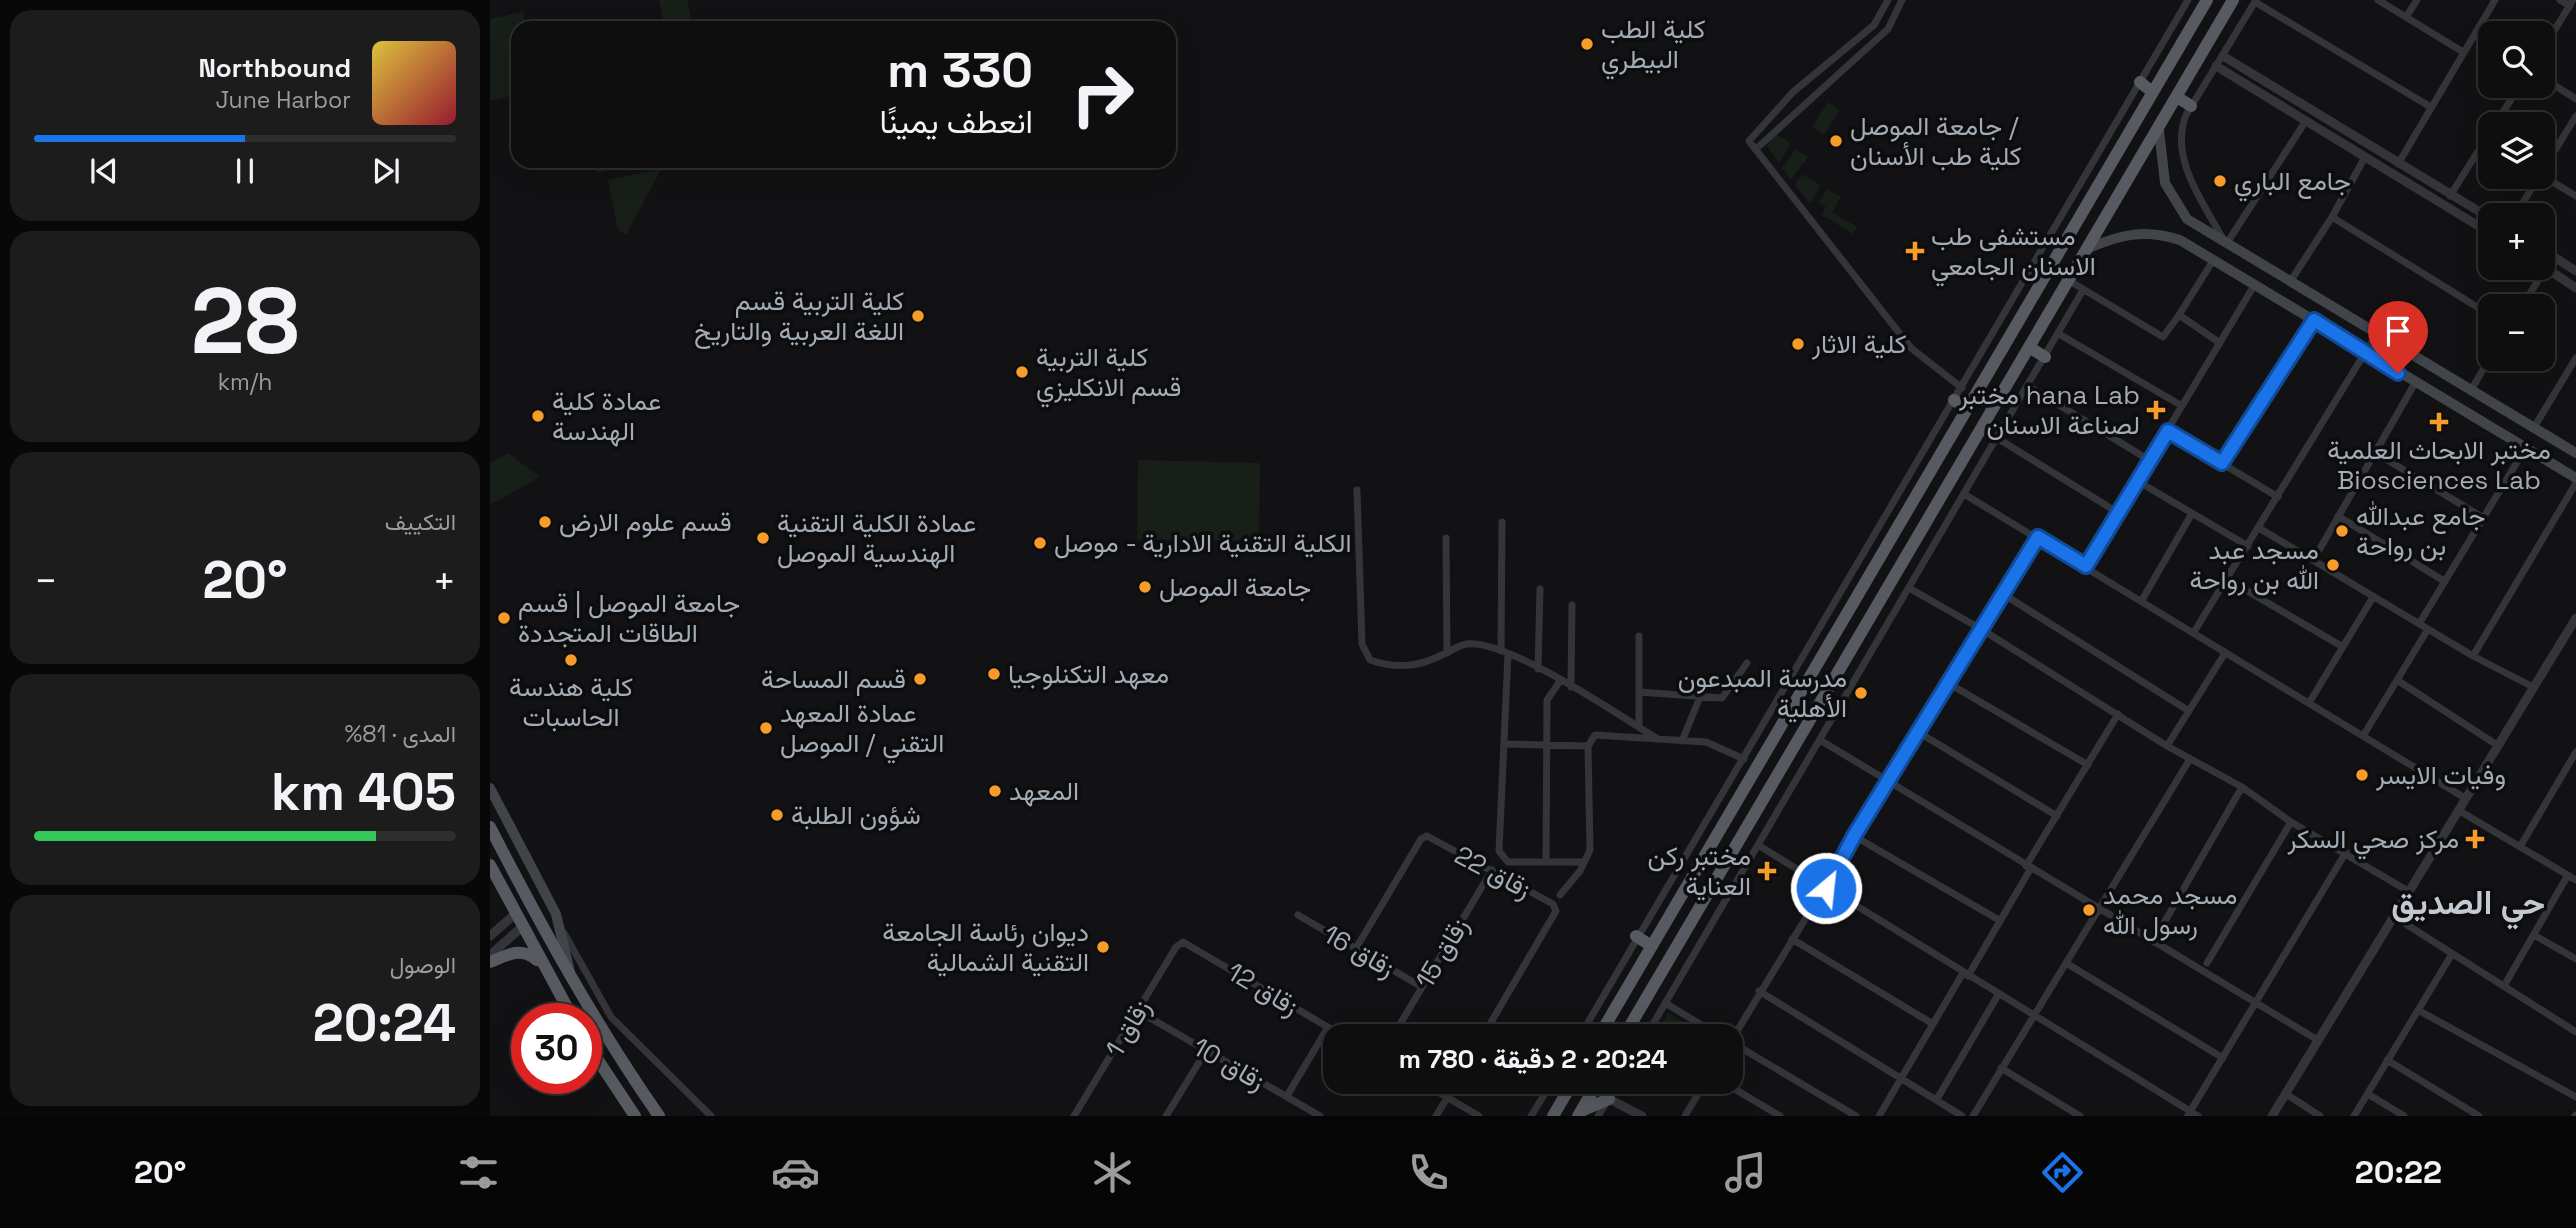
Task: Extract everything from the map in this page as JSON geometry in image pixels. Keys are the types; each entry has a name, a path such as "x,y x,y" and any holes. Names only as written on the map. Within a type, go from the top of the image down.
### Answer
{"highway":[{"path":"1605,1024 2207,0"},
{"path":"1631,1024 2233,0"},
{"path":"2140,82 2152,92"},
{"path":"2177,97 2191,106"},
{"path":"2029,346 2045,356"},
{"path":"1954,400 1967,408"},
{"path":"1874,568 1892,579"},
{"path":"490,827 605,1036 659,1116"},
{"path":"490,865 564,1003"},
{"path":"1636,936 1650,945"},
{"path":"490,962 516,951 525,951 542,964"},
{"path":"602,1066 635,1116"},
{"path":"1553,1116 1566,1094"},
{"path":"1579,1114 1591,1094"},
{"path":"1579,1114 1609,1099"}],"main road":[{"path":"2159,130 2161,171 2170,196 2187,219 2533,430 2576,453"},
{"path":"2089,248 2117,236 2144,232 2180,240 2576,481"},
{"path":"490,788 548,896 561,927 571,975"}],"street":[{"path":"1888,0 1885,11 1874,25 1793,92 1749,141 1911,348 1962,388"},
{"path":"1756,149 1888,29 1902,0"},
{"path":"1587,1024 1636,936 1744,759 2189,0"},
{"path":"2378,0 2463,52"},
{"path":"2406,17 2417,0"},
{"path":"2398,164 2429,106 2495,0"},
{"path":"2555,30 2572,3 2560,0"},
{"path":"2305,122 2226,242 2190,180 2183,155 2181,130 2191,106 2255,1 2429,106"},
{"path":"2223,56 2478,211"},
{"path":"2216,66 2478,226"},
{"path":"2555,86 2576,99"},
{"path":"2555,153 2575,122"},
{"path":"2450,196 2478,151"},
{"path":"2290,282 2332,217 2365,156"},
{"path":"2555,183 2576,196"},
{"path":"2332,217 2478,308"},
{"path":"2555,258 2576,271"},
{"path":"2068,280 2163,337 2214,259"},
{"path":"2555,274 2576,288"},
{"path":"2086,566 2117,512 2139,482 2149,460 2255,284"},
{"path":"1653,1024 2083,290"},
{"path":"2179,315 2220,343"},
{"path":"2222,463 2314,320"},
{"path":"2194,632 2376,333"},
{"path":"2059,334 2182,405"},
{"path":"2533,430 2574,367 2576,358"},
{"path":"2471,390 2482,371"},
{"path":"2314,559 2414,383"},
{"path":"2028,386 2149,460"},
{"path":"2168,431 2278,497"},
{"path":"1997,438 2117,512"},
{"path":"2419,624 2525,449"},
{"path":"2374,452 2482,517"},
{"path":"2473,656 2576,481"},
{"path":"2139,482 2191,515 2248,546"},
{"path":"1356,490 1363,644 1370,660 1390,667 1410,666 1467,644 1505,652 1571,687 1658,739"},
{"path":"1964,494 2465,799"},
{"path":"2142,600 2191,515"},
{"path":"2338,516 2444,581"},
{"path":"1502,522 1505,652 1499,851 1508,862 1584,862"},
{"path":"2259,528 2473,656 2533,687"},
{"path":"1740,1024 1759,990 1826,888 1854,836 2038,537"},
{"path":"1446,538 1447,653"},
{"path":"2227,579 2343,647"},
{"path":"1909,588 1981,629 2167,746 2242,787 2291,822 2408,891"},
{"path":"1538,669 1540,589"},
{"path":"2003,594 2189,711"},
{"path":"2309,703 2373,597"},
{"path":"1571,687 1572,605"},
{"path":"2272,1116 2316,1039 2576,618"},
{"path":"2363,736 2428,629"},
{"path":"1639,636 1639,727"},
{"path":"2167,746 2225,653"},
{"path":"1639,692 1722,698 1747,663"},
{"path":"2397,680 2497,745"},
{"path":"1546,862 1547,701 1559,681"},
{"path":"1948,683 2088,765"},
{"path":"1682,741 1700,697"},
{"path":"1879,1116 1999,920 2118,714"},
{"path":"1918,732 2057,816"},
{"path":"1560,895 1590,850 1588,746 1595,735 1715,744 1744,759"},
{"path":"1820,740 2316,1039"},
{"path":"1504,744 1588,746"},
{"path":"2521,845 2576,752"},
{"path":"1973,1116 2190,759"},
{"path":"2152,942 2242,787"},
{"path":"2458,810 2574,877 2534,935 2504,986"},
{"path":"2207,963 2291,822"},
{"name":"زقاق 22","path":"1356,950 1420,839 1427,836 1492,870 1553,904 1556,911 1490,1024"},
{"path":"1854,836 1999,920"},
{"path":"1758,845 2192,1115 2346,852"},
{"name":"زقاق 15","path":"1400,1024 1492,870"},
{"path":"490,936 515,914"},
{"name":"زقاق 16","path":"1298,915 1422,987"},
{"path":"2393,916 2576,1032"},
{"path":"490,955 522,927"},
{"path":"561,927 611,1017 711,1116"},
{"path":"2534,935 2576,959"},
{"path":"1792,939 1933,1024"},
{"name":"زقاق 1","path":"1074,1116 1176,947 1183,942"},
{"name":"زقاق 12","path":"1183,942 1323,1024"},
{"path":"2354,1116 2452,954"},
{"path":"2066,963 2223,1058"},
{"path":"1759,990 1962,1116"},
{"path":"1937,1099 1998,995"},
{"path":"1665,1003 1700,1024"},
{"path":"2418,1010 2576,1097"},
{"name":"زقاق 10","path":"1138,1011 1320,1116"},
{"path":"1287,1096 1323,1035"},
{"path":"1743,1048 1856,1116"},
{"path":"1168,1115 1206,1051"},
{"path":"2388,1060 2479,1116"},
{"path":"2001,1068 2080,1116"},
{"path":"1443,1094 1479,1116"},
{"path":"1436,1116 1450,1094"},
{"path":"1531,1116 1545,1094"},
{"path":"1598,1116 1612,1094"},
{"path":"1685,1116 1698,1094"},
{"path":"1743,1094 1780,1116"},
{"path":"2286,1094 2320,1116"},
{"path":"2368,1094 2404,1116"},
{"path":"1609,1099 1642,1116"}],"shaded area":[{"path":"659,0 687,0 692,21 664,21"},
{"path":"523,12 525,21 511,21 511,96 490,101 490,19"},
{"path":"1828,102 1840,110 1824,135 1812,127"},
{"path":"1774,133 1791,143 1779,163 1767,146"},
{"path":"1796,149 1808,157 1791,180 1782,168"},
{"path":"596,168 619,168 597,173"},
{"path":"661,169 626,235 618,230 608,180"},
{"path":"1802,174 1821,186 1810,204 1795,185"},
{"path":"1827,189 1841,197 1832,212 1857,227 1853,234 1822,215 1826,207 1819,203"},
{"path":"508,453 540,477 490,505 490,463"},
{"path":"1138,460 1260,463 1259,541 1137,539"},
{"path":"1668,1013 1686,1024 1662,1024"}],"place":[{"name":"كلية الطب البيطري","path":"1587,44"},
{"name":"جامعة الموصل / كلية طب الأسنان","path":"1836,141"},
{"name":"جامع الباري","path":"2220,181"},
{"name":"مستشفى طب الاسنان الجامعي","path":"1915,251"},
{"name":"كلية التربية قسم اللغة العربية والتاريخ","path":"918,316"},
{"name":"كلية الاثار","path":"1798,344"},
{"name":"كلية التربية قسم الانكليزي","path":"1022,372"},
{"name":"مختبر hana Lab لصناعة الاسنان","path":"2156,410"},
{"name":"عمادة كلية الهندسة","path":"538,416"},
{"name":"مختبر الابحاث العلمية Biosciences Lab","path":"2439,422"},
{"name":"قسم علوم الارض","path":"545,522"},
{"name":"جامع عبدالله بن رواحة","path":"2342,531"},
{"name":"عمادة الكلية التقنية الهندسية الموصل","path":"763,538"},
{"name":"الكلية التقنية الادارية - موصل","path":"1040,543"},
{"name":"مسجد عبد الله بن رواحة","path":"2333,565"},
{"name":"جامعة الموصل","path":"1145,587"},
{"name":"جامعة الموصل | قسم الطاقات المتجددة","path":"504,618"},
{"name":"كلية هندسة الحاسبات","path":"571,660"},
{"name":"معهد التكنلوجيا","path":"994,674"},
{"name":"قسم المساحة","path":"920,679"},
{"name":"مدرسة المبدعون الأهلية","path":"1861,693"},
{"name":"عمادة المعهد التقني / الموصل","path":"766,728"},
{"name":"وفيات الايسر","path":"2362,775"},
{"name":"المعهد","path":"995,791"},
{"name":"شؤون الطلبة","path":"777,815"},
{"name":"مركز صحي السكر","path":"2475,839"},
{"name":"مختبر ركن العناية","path":"1767,871"},
{"name":"مسجد محمد رسول الله","path":"2089,910"},
{"name":"ديوان رئاسة الجامعة التقنية الشمالية","path":"1103,947"}],"district":[{"name":"حي الصديق","path":"2468,903"}],"route":[{"path":"1826,888 1854,836 2038,537 2086,566 2168,431 2222,463 2314,320 2398,373"}]}
